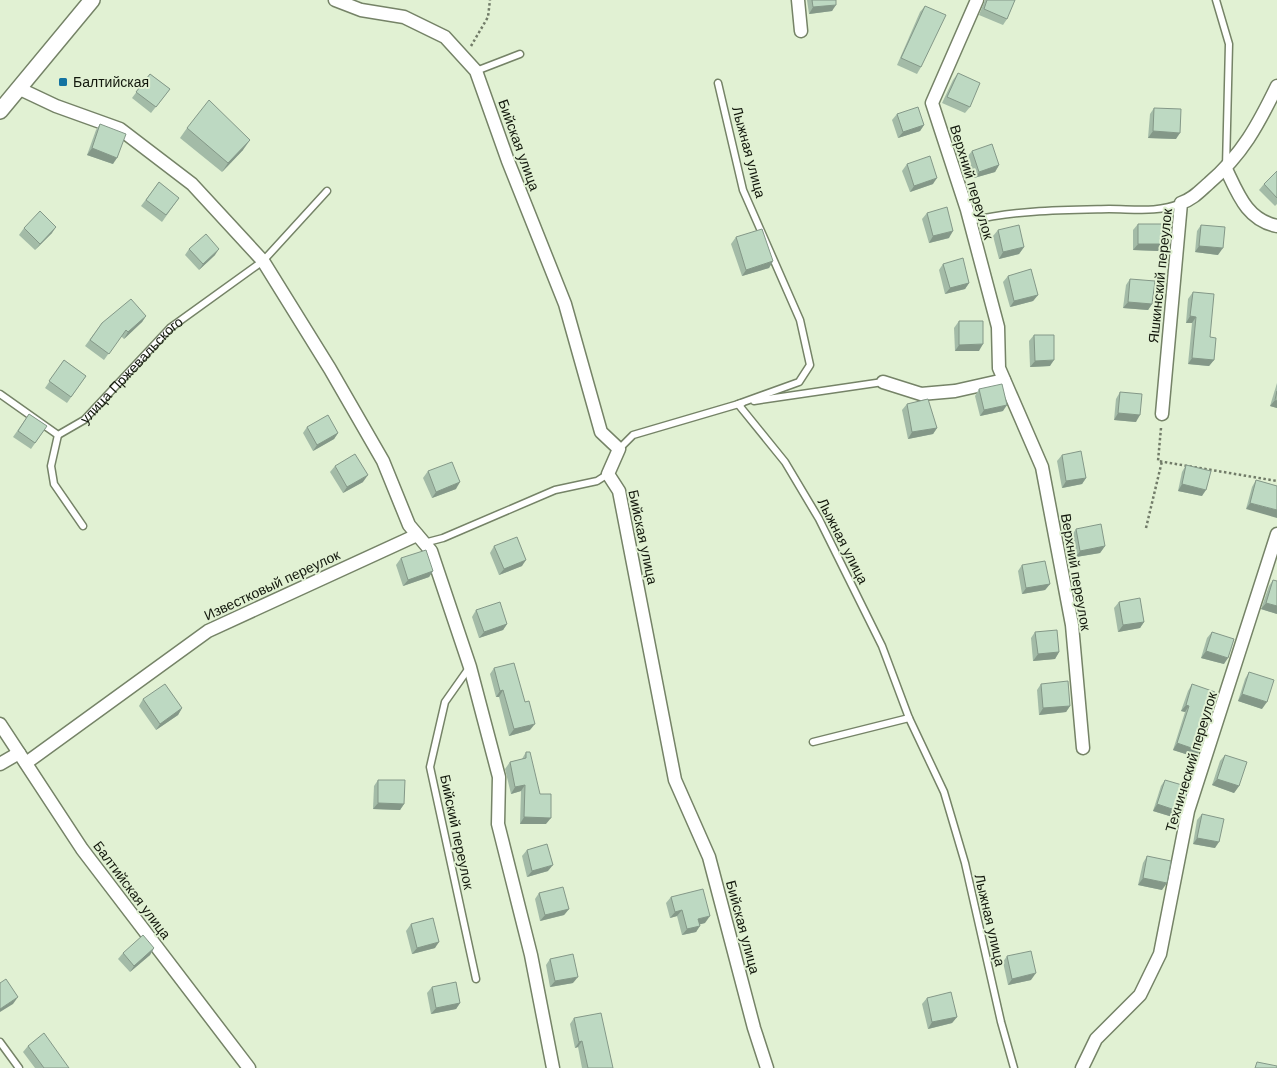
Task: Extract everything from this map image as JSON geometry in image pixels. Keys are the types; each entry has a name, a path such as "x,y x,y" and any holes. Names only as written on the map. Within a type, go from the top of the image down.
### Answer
{"street":[{"path":"0,111 92,0"},
{"name":"Бийская улица","path":"335,0 361,10 404,17 446,37 476,71 511,169 565,304 601,432 619,450"},
{"path":"798,0 801,31"},
{"name":"Верхний переулок","path":"977,0 932,103 970,221 998,327 999,368 1042,467 1072,625 1083,748"},
{"name":"Яшкинский переулок","path":"1162,414 1182,203 1191,200 1226,169 1252,136 1277,86"},
{"path":"20,89 56,106 120,129 192,184 263,261 330,368 383,461 409,525 431,551 470,667 499,777 498,824 531,955 553,1068"},
{"path":"1226,169 1244,204 1262,223 1277,226"},
{"path":"883,382 921,394 955,391 1004,380"},
{"path":"608,474 619,450"},
{"name":"Бийская улица","path":"608,474 619,491 675,780 710,857 754,1028 767,1068"},
{"name":"Технический переулок","path":"1082,1068 1096,1040 1140,995 1160,954 1188,811 1277,534"},
{"name":"Известковый переулок","path":"0,764 22,758 208,631 421,539"},
{"name":"Балтийская улица","path":"0,724 82,849 249,1068"}],"lane":[{"path":"1216,0 1229,44 1226,169"},
{"path":"476,71 520,54"},
{"name":"Лыжная улица","path":"718,83 743,190 800,320 810,365 799,382 738,404 785,462 819,519 882,646 910,718 944,792 965,863 1001,1022 1014,1068"},
{"name":"улица Пржевальского","path":"58,436 84,420 170,328 263,261 327,191"},
{"path":"970,221 1005,213 1110,209 1166,210 1182,203"},
{"path":"619,450 633,435 738,404 883,382"},
{"path":"0,394 58,436 51,466 54,484 83,526"},
{"name":"Известковый переулок","path":"421,539 443,538 554,490 597,481 608,474"},
{"name":"Бийский переулок","path":"470,667 445,702 430,767 476,979"},
{"path":"813,742 910,718"},
{"path":"0,1042 19,1068"}],"path":[{"path":"464,58 488,17 490,0"},
{"path":"1162,414 1158,461 1277,480"},
{"path":"1146,528 1162,461"}],"building":[{"path":"812,0 836,0 836,5 813,7"},
{"path":"987,0 1015,0 1007,19 984,9"},
{"path":"925,6 946,15 921,67 901,58"},
{"path":"958,73 980,83 970,107 947,97"},
{"path":"150,74 170,89 156,107 136,92"},
{"path":"209,100 250,140 228,163 187,128"},
{"path":"918,107 924,125 903,132 897,114"},
{"path":"1154,108 1181,109 1180,133 1153,131"},
{"path":"100,124 126,134 117,158 92,148"},
{"path":"992,144 999,165 979,172 972,151"},
{"path":"930,156 937,178 914,186 907,164"},
{"path":"1277,171 1277,198 1264,184"},
{"path":"159,182 179,198 166,215 146,200"},
{"path":"947,207 953,231 933,236 927,213"},
{"path":"40,211 56,227 40,244 24,228"},
{"path":"1138,224 1164,224 1163,244 1138,244"},
{"path":"1019,225 1024,247 1003,252 998,230"},
{"path":"1201,225 1225,227 1223,248 1199,246"},
{"path":"762,229 773,261 746,270 736,237"},
{"path":"206,234 219,249 203,264 189,249"},
{"path":"963,258 969,283 950,288 943,264"},
{"path":"1031,269 1038,295 1014,301 1008,276"},
{"path":"1130,279 1155,281 1152,304 1128,302"},
{"path":"1193,292 1214,294 1210,337 1216,338 1214,360 1192,358 1196,317 1190,316"},
{"path":"131,299 146,316 128,332 126,330 109,354 90,340 102,323"},
{"path":"959,321 983,321 983,344 959,345"},
{"path":"1034,335 1054,335 1054,360 1035,361"},
{"path":"64,360 86,376 71,397 49,381"},
{"path":"1002,384 1007,405 984,410 979,389"},
{"path":"1120,392 1142,394 1140,415 1118,413"},
{"path":"928,399 937,428 912,432 907,404"},
{"path":"29,414 47,426 35,443 18,431"},
{"path":"328,415 338,433 317,445 307,427"},
{"path":"1081,451 1086,478 1066,481 1062,455"},
{"path":"355,454 368,475 347,487 335,466"},
{"path":"452,462 460,482 436,492 428,471"},
{"path":"1186,465 1211,471 1206,490 1182,484"},
{"path":"1256,480 1277,486 1277,510 1250,503"},
{"path":"1101,524 1105,546 1080,551 1076,529"},
{"path":"517,537 526,560 504,569 494,546"},
{"path":"426,550 433,571 408,580 401,558"},
{"path":"1045,561 1050,584 1026,588 1022,565"},
{"path":"1273,580 1277,581 1277,606 1266,603"},
{"path":"1140,598 1144,622 1123,625 1119,602"},
{"path":"500,602 507,624 484,632 476,610"},
{"path":"1057,630 1059,652 1038,654 1035,632"},
{"path":"1212,632 1234,639 1228,658 1206,651"},
{"path":"514,663 525,702 529,701 535,724 514,729 503,690 500,691 494,668"},
{"path":"1249,672 1274,680 1267,702 1242,694"},
{"path":"1068,681 1070,706 1043,708 1041,684"},
{"path":"165,684 182,708 160,724 143,699"},
{"path":"1192,684 1215,692 1202,731 1206,732 1200,751 1177,743 1189,706 1186,705"},
{"path":"526,752 530,752 540,794 551,794 551,818 524,817 525,785 515,787 510,762 526,758"},
{"path":"1225,755 1247,762 1239,786 1217,779"},
{"path":"378,780 405,780 404,804 378,803"},
{"path":"1165,780 1189,787 1181,812 1157,804"},
{"path":"1202,814 1224,819 1219,842 1197,838"},
{"path":"547,844 553,865 532,871 527,850"},
{"path":"1147,856 1171,861 1167,883 1143,878"},
{"path":"563,887 569,909 545,915 539,893"},
{"path":"703,889 710,916 698,919 700,926 687,929 682,910 675,912 671,897"},
{"path":"433,918 439,942 417,948 411,924"},
{"path":"143,935 154,948 134,966 123,953"},
{"path":"1031,951 1036,973 1012,979 1007,956"},
{"path":"573,954 578,977 555,981 550,959"},
{"path":"6,979 18,997 0,1009 0,983"},
{"path":"456,982 460,1003 436,1008 432,987"},
{"path":"951,992 957,1017 932,1022 927,998"},
{"path":"601,1013 613,1068 588,1068 582,1041 579,1042 574,1018"},
{"path":"44,1033 69,1068 44,1068 28,1046"},
{"path":"1257,1062 1277,1066 1277,1068 1255,1068"}],"place":[{"name":"Балтийская","path":"63,82"}]}
